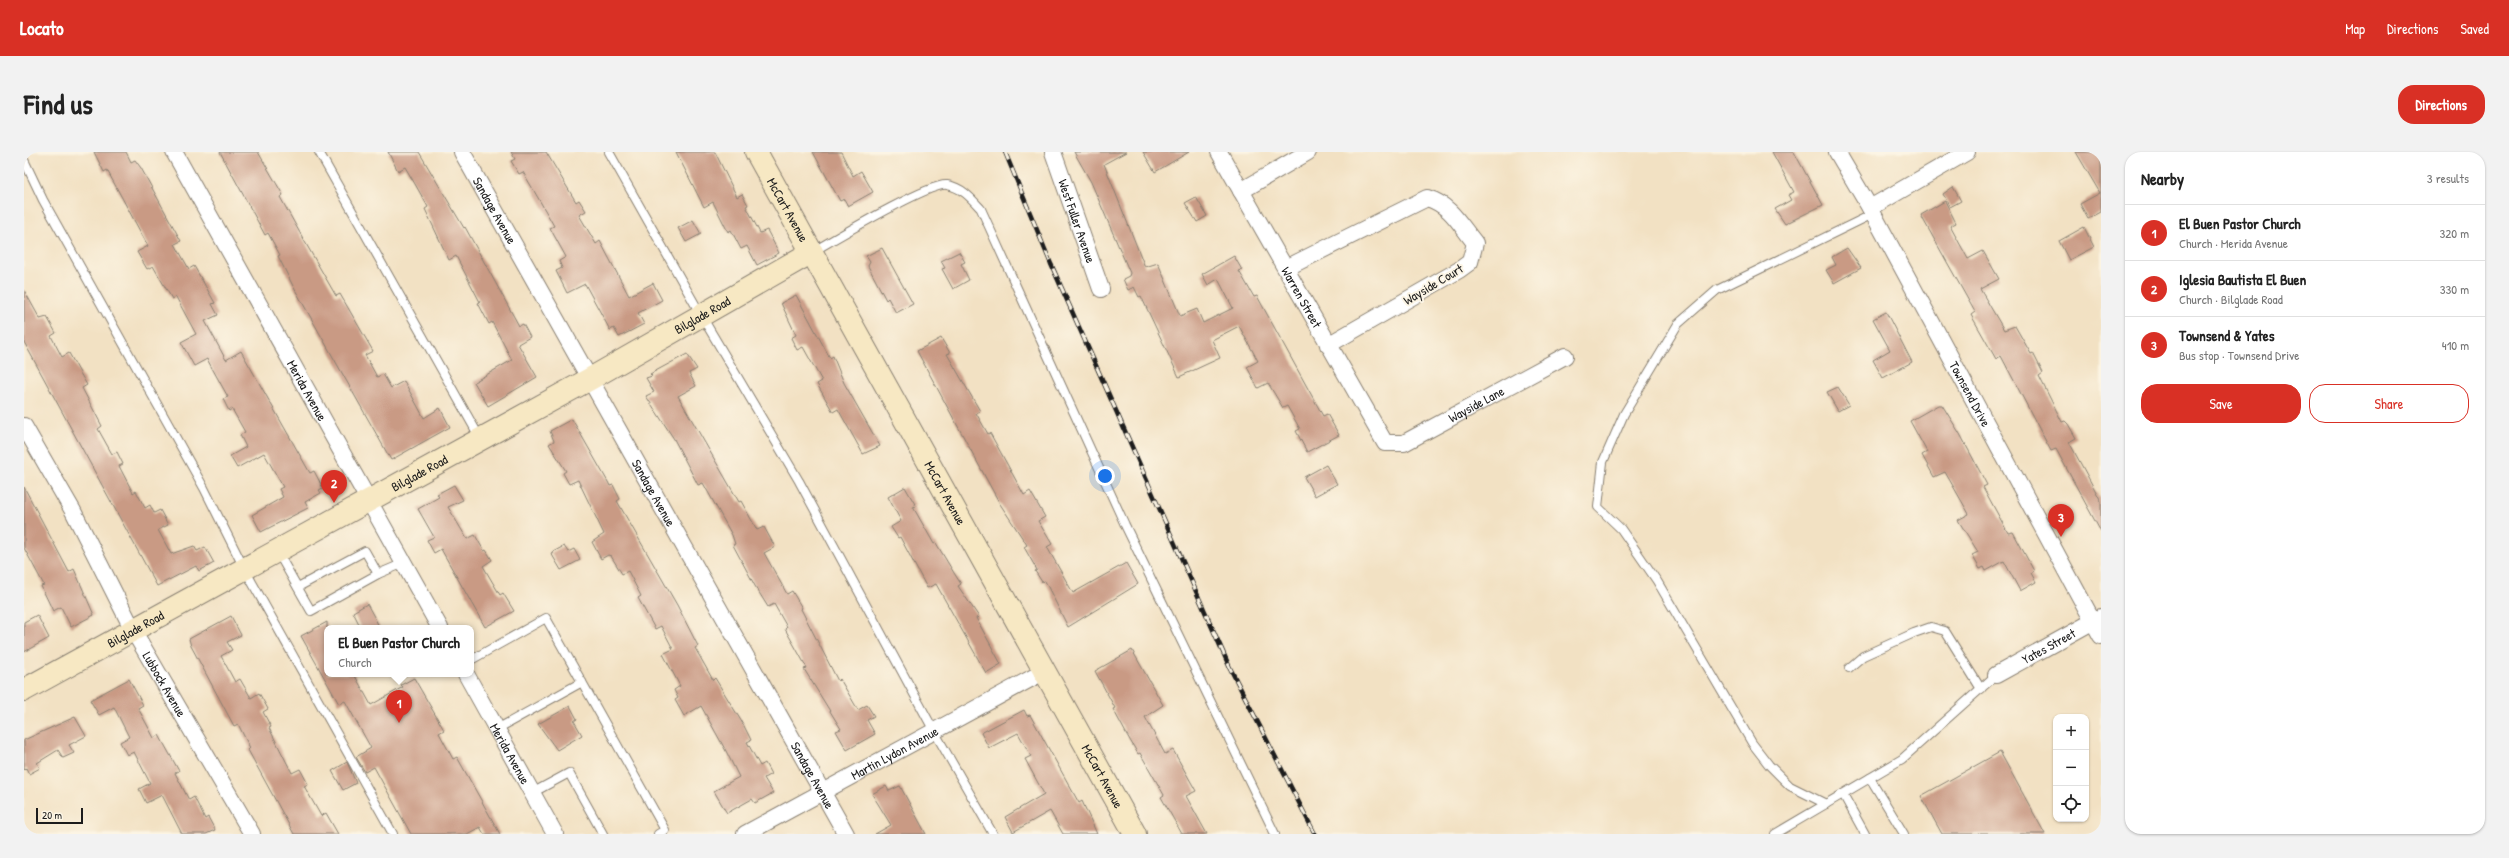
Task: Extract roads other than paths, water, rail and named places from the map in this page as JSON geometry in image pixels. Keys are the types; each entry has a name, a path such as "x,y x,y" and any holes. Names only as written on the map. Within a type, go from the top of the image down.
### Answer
{"street":[{"name":"Merida Avenue","path":"174,152 438,625"},
{"name":"Sandage Avenue","path":"462,152 846,834"},
{"name":"McCart Avenue","path":"756,152 1135,834"},
{"name":"West Fuller Avenue","path":"1053,152 1101,289"},
{"name":"Warren Street","path":"1219,152 1385,443"},
{"path":"1241,191 1308,152"},
{"name":"Townsend Drive","path":"1837,152 2097,619 2101,636"},
{"path":"1871,211 1967,152"},
{"name":"Wayside Court","path":"1286,268 1427,198 1440,202 1453,213 1475,243 1470,262 1459,270 1328,345"},
{"name":"Bilglade Road","path":"24,690 480,438 590,379 812,252"},
{"name":"Wayside Lane","path":"1385,443 1404,443 1565,356"},
{"name":"Lubbock Avenue","path":"24,426 73,511 133,630 252,834"},
{"name":"Yates Street","path":"1996,675 2097,619"},
{"name":"Martin Lydon Avenue","path":"745,834 1044,671"},
{"name":"Merida Avenue","path":"468,677 555,834"}],"lane":[{"path":"319,152 480,438"},
{"path":"609,152 701,315 799,481 934,731 993,834"},
{"path":"24,160 43,200 204,488 244,568 393,834"},
{"path":"812,252 924,191 945,185 964,191 982,209 1125,525 1275,834"},
{"path":"1826,804 1790,786 1769,766 1752,743 1657,581 1621,529 1598,507 1598,498 1604,462 1624,414 1678,324 1717,290 1871,211"},
{"path":"277,550 311,611 378,574 404,563"},
{"path":"298,587 365,551 378,574"},
{"path":"474,658 546,618 665,830 658,834"},
{"path":"1849,668 1863,656 1931,627 1945,631 1981,689"},
{"path":"1775,834 1902,759 1996,675"},
{"path":"497,730 582,682"},
{"path":"532,793 569,773 603,834"},
{"path":"1870,778 1904,834"},
{"path":"1843,794 1865,834"}],"railway":[{"path":"1005,152 1051,264 1230,668 1315,834"}],"place":[{"name":"Iglesia Bautista El Buen","path":"334,503"},
{"name":"Townsend & Yates","path":"2061,537"},
{"name":"El Buen Pastor Church","path":"399,723"}]}
